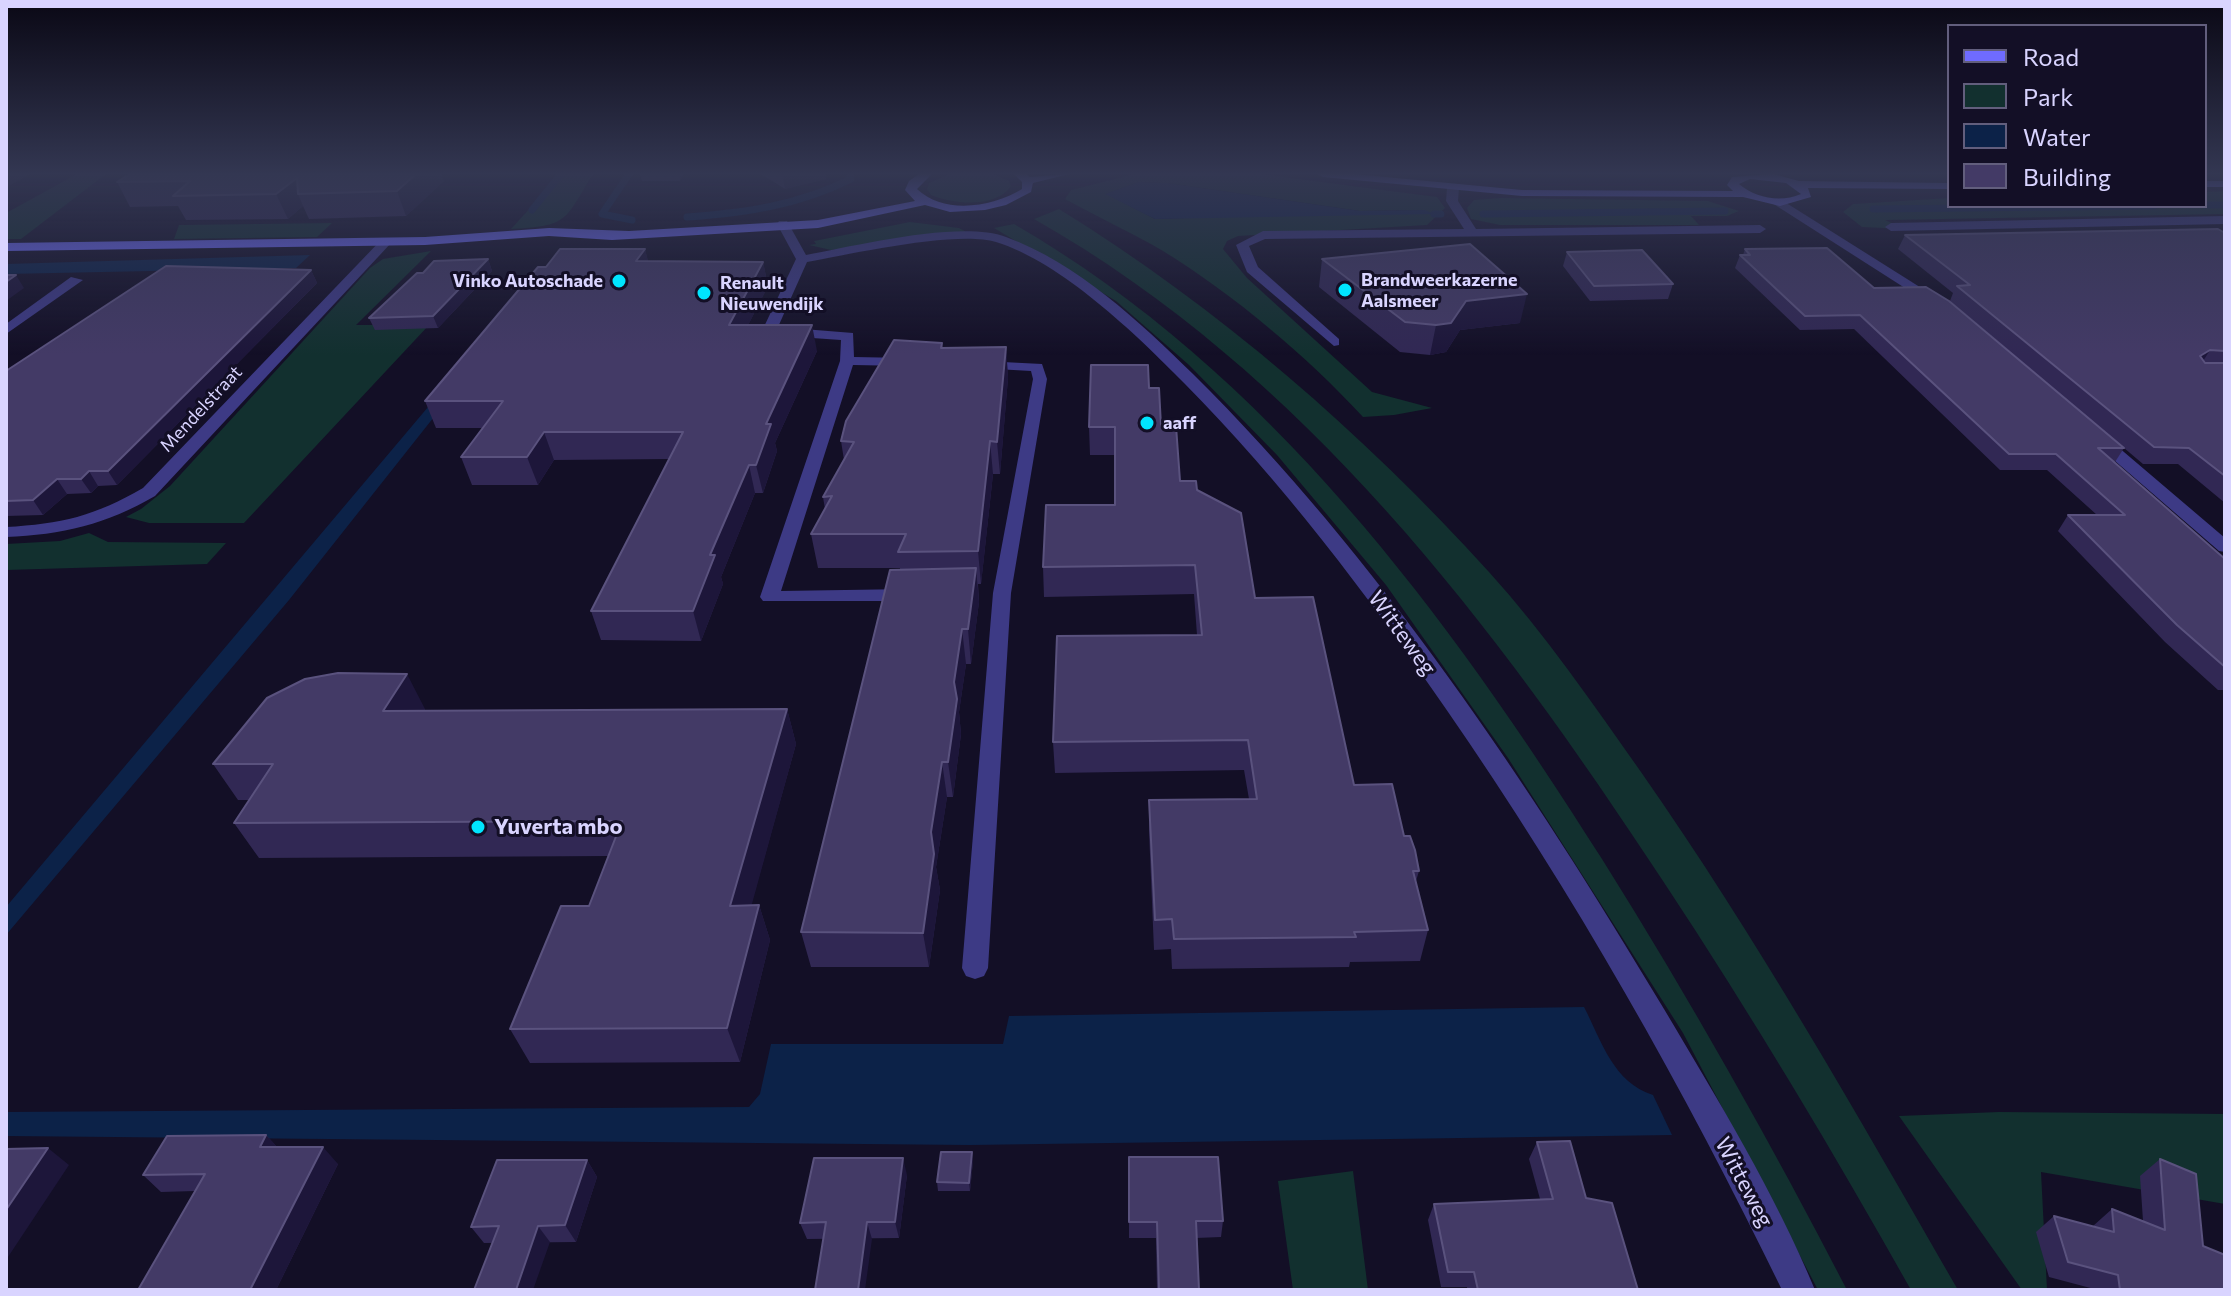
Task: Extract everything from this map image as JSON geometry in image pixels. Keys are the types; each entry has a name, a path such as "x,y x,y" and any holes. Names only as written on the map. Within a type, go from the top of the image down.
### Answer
{"main road":[{"path":"6,247 386,242 520,236 581,239 621,234"}],"street":[{"path":"789,234 802,259 769,331 848,336 847,361 770,597 925,594"},
{"path":"1290,234 1263,235 1242,245 1252,269 1334,342"},
{"path":"1832,234 1949,310"},
{"path":"1837,234 1843,241"},
{"name":"Witteweg","path":"802,259 941,238 997,237 1109,305 1175,363 1273,466 1331,535 1504,774 1649,1007 1754,1197 1799,1290"},
{"name":"Mendelstraat","path":"6,532 80,527 120,510 149,492 386,242"},
{"path":"6,330 76,280"},
{"path":"847,361 926,363"},
{"path":"973,365 1037,367 1040,379 994,593 975,968"},
{"path":"2084,426 2225,547"}],"green space":[{"path":"6,234 27,234 21,239 6,239"},
{"path":"176,234 320,234 317,237 174,239"},
{"path":"847,234 956,234 831,250 809,245 816,244 814,241"},
{"path":"1005,234 1030,234 1106,283 1191,351 1271,425 1346,505 1415,590 1543,768 1635,912 1729,1072 1847,1290 1818,1290 1683,1033 1508,758 1386,585 1277,455 1189,365 1116,301"},
{"path":"1058,234 1099,234 1232,331 1340,422 1441,521 1510,596 1605,721 1725,898 1805,1027 1958,1290 1911,1290 1791,1083 1696,931 1599,786 1462,600 1387,512 1308,428 1223,351 1132,281"},
{"path":"1134,234 1264,234 1238,236 1227,241 1223,249 1247,278 1372,392 1432,408 1363,417 1294,349 1243,307"},
{"path":"431,251 356,325 429,325 244,523 149,523 126,517 170,486 370,268 383,259"},
{"path":"89,533 108,542 226,543 207,564 6,570 6,544 60,541"},
{"path":"1999,1112 2225,1114 2225,1204 2041,1172 2047,1290 2022,1290 1899,1116"},
{"path":"1353,1171 1368,1290 1293,1290 1278,1181"}],"water":[{"path":"567,249 289,600 6,935 6,907 542,272 560,251"},
{"path":"310,255 296,268 6,274 6,264"},
{"path":"1584,1007 1618,1071 1639,1089 1653,1095 1672,1135 970,1145 6,1136 6,1112 749,1107 760,1094 771,1044 1003,1044 1009,1016"}],"building":[{"path":"2225,234 2225,351 2210,350 2200,356 2205,363 2225,363 2225,476 2189,448 2154,447 1957,286 1970,285 1905,235"},
{"path":"1470,244 1527,294 1466,301 1451,323 1436,325 1405,322 1322,259"},
{"path":"1827,248 1874,288 1926,287 1949,301 2124,448 2098,448 2225,559 2225,667 2177,625 2068,515 2125,515 2056,454 2009,454 1860,315 1805,316 1740,255 1750,255 1745,249"},
{"path":"560,249 645,249 636,261 763,262 729,325 812,325 766,424 771,424 756,465 749,465 710,555 715,555 693,611 591,611 683,432 544,432 527,457 461,457 503,401 425,401 538,267 546,267"},
{"path":"1642,250 1673,284 1594,286 1567,252"},
{"path":"488,259 433,316 369,318 434,261"},
{"path":"166,266 311,270 108,471 89,471 81,479 57,479 33,500 6,501 6,371"},
{"path":"894,340 942,343 941,348 1006,347 997,442 990,441 978,551 898,552 906,534 811,534 832,496 823,497 854,442 841,441 846,421"},
{"path":"1091,365 1148,365 1149,388 1159,388 1161,426 1176,426 1180,481 1196,481 1197,490 1241,513 1255,598 1313,597 1354,785 1392,784 1404,836 1410,836 1415,850 1419,871 1413,871 1428,930 1354,932 1356,937 1174,939 1172,919 1155,920 1149,800 1257,799 1248,740 1053,742 1057,636 1202,635 1195,565 1043,567 1046,505 1115,505 1115,427 1089,427"},
{"path":"976,568 968,629 962,629 954,682 957,699 948,762 942,762 931,832 934,854 923,933 801,932 890,570"},
{"path":"338,673 407,674 383,711 787,709 730,906 759,905 727,1028 510,1029 561,906 589,906 622,821 234,823 273,764 213,764 267,698 305,679"},
{"path":"266,1135 260,1147 323,1147 250,1290 138,1290 205,1174 143,1175 167,1136"},
{"path":"1570,1141 1586,1198 1612,1203 1638,1290 1478,1290 1474,1272 1448,1272 1434,1204 1553,1199 1537,1142"},
{"path":"48,1148 6,1210 6,1149"},
{"path":"941,1152 972,1152 969,1183 937,1182"},
{"path":"1129,1157 1218,1157 1223,1221 1196,1221 1199,1290 1159,1290 1157,1222 1129,1222"},
{"path":"814,1158 903,1158 895,1222 867,1222 858,1290 815,1290 826,1222 800,1223"},
{"path":"2160,1159 2196,1174 2203,1246 2225,1255 2225,1290 2120,1290 2118,1275 2068,1262 2054,1216 2114,1232 2112,1209 2165,1230"},
{"path":"497,1160 587,1160 565,1225 538,1226 516,1290 474,1290 499,1226 471,1227"}],"place":[{"name":"Vinko Autoschade","path":"619,281"},
{"name":"Brandweerkazerne Aalsmeer","path":"1345,290"},
{"name":"Renault Nieuwendijk","path":"704,293"},
{"name":"aaff","path":"1147,423"},
{"name":"Yuverta mbo","path":"478,827"}]}
